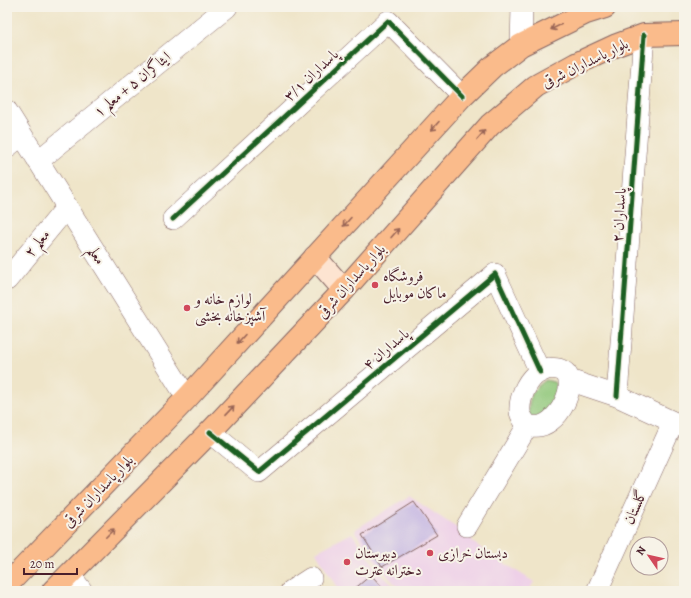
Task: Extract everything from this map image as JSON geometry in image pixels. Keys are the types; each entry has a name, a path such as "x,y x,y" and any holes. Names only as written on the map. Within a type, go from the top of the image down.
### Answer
{"main road":[{"name":"بلوار پاسداران شرقی","path":"7,586 187,398 462,96 492,67 521,45 586,13 605,7"},
{"name":"بلوار پاسداران شرقی","path":"54,591 210,432 344,290 490,124 536,86 576,64 617,45 644,35 684,34"},
{"path":"315,257 344,290"}],"street":[{"name":"ایثاگران ۵ + معلم ۱","path":"38,161 227,7"},
{"path":"521,45 522,7"},
{"name":"پاسداران ۳/۱","path":"173,219 388,21 462,96"},
{"name":"پاسداران ۲","path":"617,396 644,35"},
{"name":"معلم","path":"7,111 14,141 38,161 187,398"},
{"name":"معلم ۲","path":"7,280 67,207"},
{"name":"پاسداران ۴","path":"210,432 259,472 495,274 540,372"},
{"path":"549,368 561,370 569,380 566,400 554,418 540,427 528,425 520,412 521,402 528,384 535,375 549,368"},
{"path":"569,380 617,396 679,425"},
{"path":"467,526 528,425"},
{"name":"گلستان","path":"597,591 679,425"},
{"path":"69,574 82,591"},
{"path":"292,591 311,578"}],"shaded area":[{"name":"دبستان خرازی","path":"409,496 472,538 472,542 534,582 528,591 401,591 378,565 355,532 356,529"},
{"name":"دبیرستان دخترانه عترت","path":"352,533 380,573 399,591 339,591 316,552"}],"green space":[{"path":"546,380 554,382 559,389 557,403 544,421 528,416 531,395 540,384"}],"building":[{"path":"414,502 437,535 382,567 362,535"},
{"path":"371,575 386,591 352,591"}],"cycle path":[{"path":"173,219 388,21 462,96"},
{"path":"617,396 644,35"},
{"path":"210,432 259,472 495,274 540,372"}],"place":[{"name":"فروشگاه ماکان موبایل","path":"375,285"},
{"name":"لوازم خانه و آشپزخانه بخشی","path":"187,308"},
{"name":"دبستان خرازی","path":"430,553"},
{"name":"دبیرستان دخترانه عترت","path":"347,562"}]}
